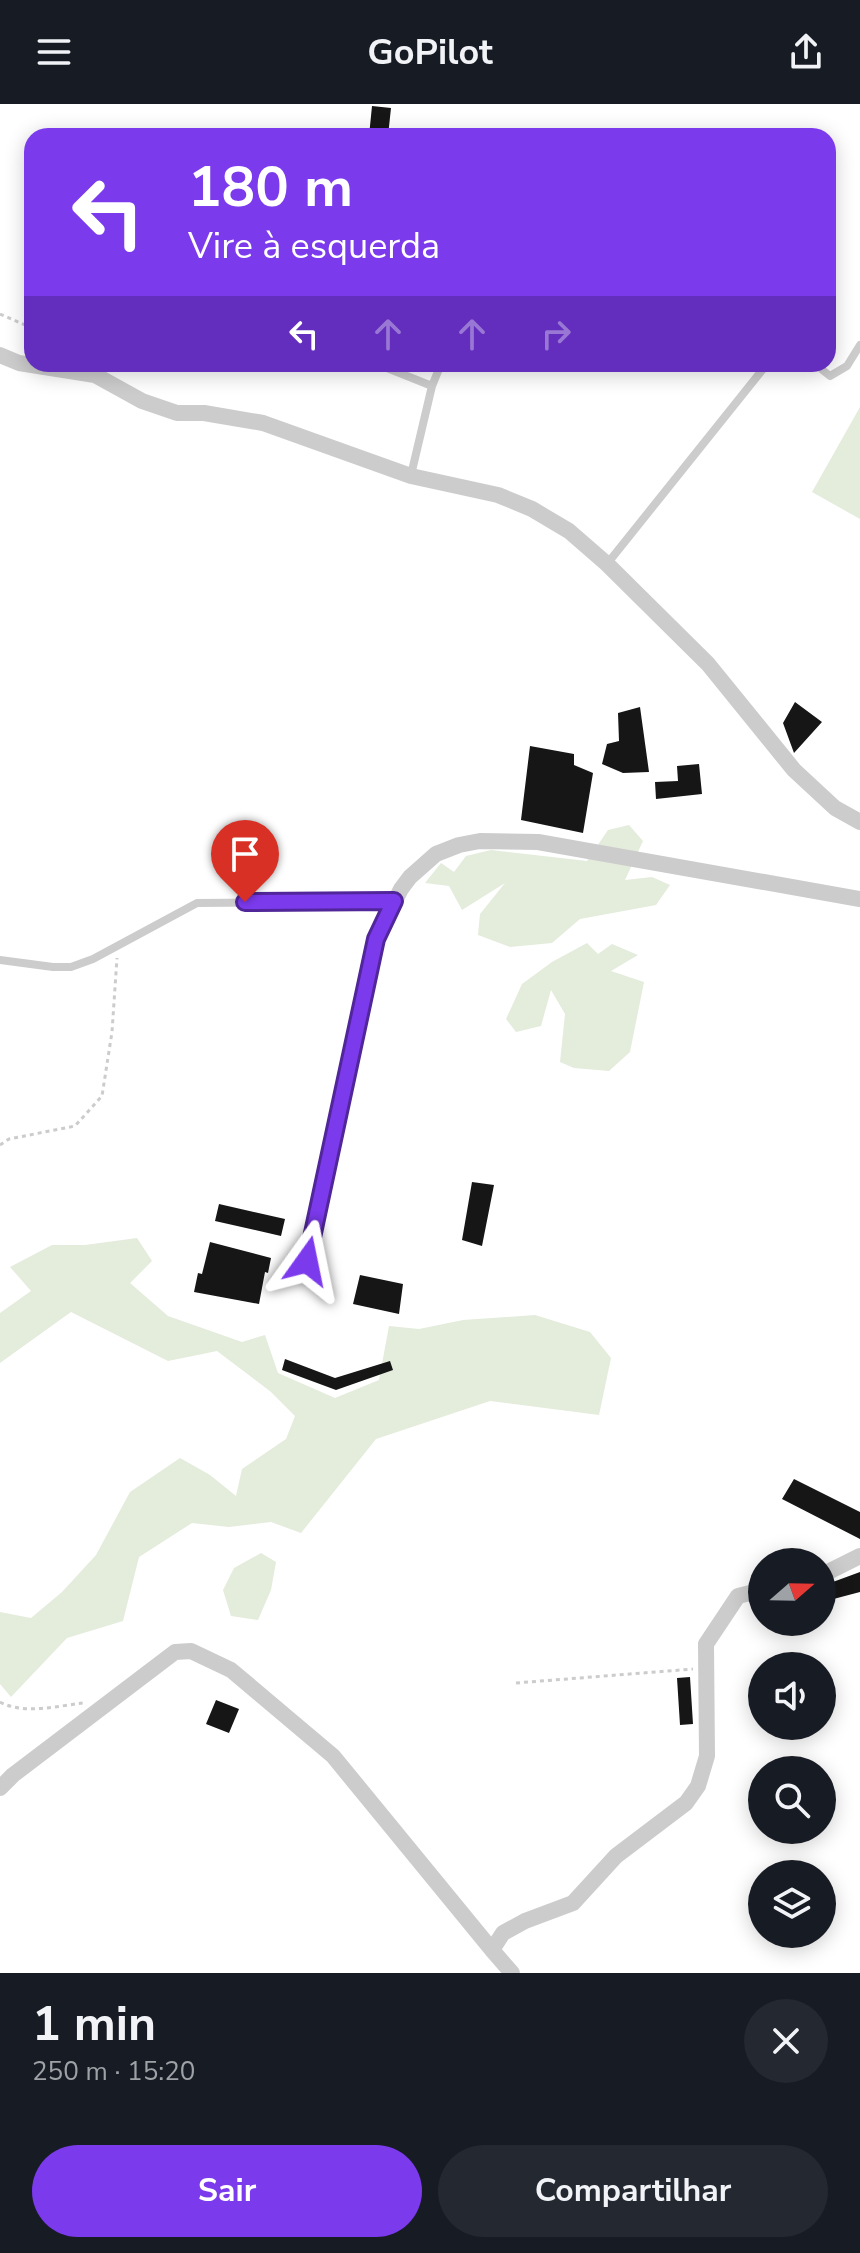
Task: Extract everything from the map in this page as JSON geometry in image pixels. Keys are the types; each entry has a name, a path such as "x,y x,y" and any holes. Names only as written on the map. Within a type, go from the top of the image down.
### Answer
{"street":[{"path":"0,355 24,364"},
{"path":"76,372 95,375 142,401 177,413 204,413 263,423 411,476 498,495 532,509 569,531 607,564 708,664 794,770 835,808 860,822"},
{"path":"307,1261 376,939 394,901 410,877 436,854 480,841 538,842 860,899"},
{"path":"836,1568 860,1556"},
{"path":"492,1950 503,1933 573,1903 616,1856 686,1803 698,1786 707,1756 706,1644 738,1596 748,1594"},
{"path":"0,1788 175,1652 191,1651 231,1670 333,1756 512,1973"}],"lane":[{"path":"825,372 830,376 847,366 860,345"},
{"path":"397,372 432,386"},
{"path":"411,476 438,372"},
{"path":"607,564 761,372"},
{"path":"0,960 71,967 118,947 197,903 394,901"}],"path":[{"path":"0,314 24,324"},
{"path":"0,1145 9,1139 75,1126 102,1096 112,1032 118,947"},
{"path":"516,1683 704,1668"},
{"path":"0,1702 32,1708 87,1703"}],"green space":[{"path":"860,407 860,519 812,492"},
{"path":"629,825 643,841 625,880 652,877 670,885 656,905 580,919 552,943 510,947 478,935 480,914 505,883 462,910 449,886 425,883 441,863 454,872 466,856 491,850 587,861 608,830"},
{"path":"587,943 598,954 612,944 638,955 611,971 644,982 630,1052 609,1071 574,1068 560,1062 565,1014 551,990 541,1026 516,1032 506,1019 522,984 552,962"},
{"path":"137,1238 152,1261 130,1283 168,1316 242,1342 265,1335 278,1373 335,1398 379,1380 389,1326 419,1329 463,1320 535,1315 590,1332 611,1358 599,1415 490,1401 376,1439 301,1533 271,1522 229,1527 192,1523 139,1557 123,1621 67,1638 11,1697 0,1684 0,1612 31,1618 62,1592 96,1555 130,1492 180,1458 210,1475 236,1496 242,1469 286,1439 295,1416 271,1392 217,1351 168,1361 71,1312 0,1363 0,1313 31,1291 10,1267 52,1245 85,1245"},
{"path":"261,1553 276,1562 271,1590 258,1620 231,1616 223,1590 234,1568"}],"building":[{"path":"372,106 391,108 389,128 370,128"},
{"path":"795,702 822,722 794,753 783,723"},
{"path":"640,707 649,772 623,773 602,764 607,744 619,741 618,713"},
{"path":"530,746 574,754 574,765 593,773 583,833 521,820"},
{"path":"699,764 702,794 656,799 655,782 678,781 677,766"},
{"path":"472,1182 494,1185 482,1246 462,1240"},
{"path":"219,1204 285,1219 281,1236 215,1221"},
{"path":"210,1242 271,1258 259,1304 194,1292"},
{"path":"360,1275 403,1284 399,1314 353,1304"},
{"path":"285,1359 335,1378 390,1361 393,1370 336,1390 282,1370"},
{"path":"794,1479 860,1512 860,1539 782,1499"},
{"path":"860,1572 860,1592 836,1598 836,1581"},
{"path":"690,1677 693,1724 680,1725 677,1678"},
{"path":"216,1700 239,1709 229,1733 206,1724"}],"route":[{"path":"245,902 394,901 376,939 307,1261"}]}
